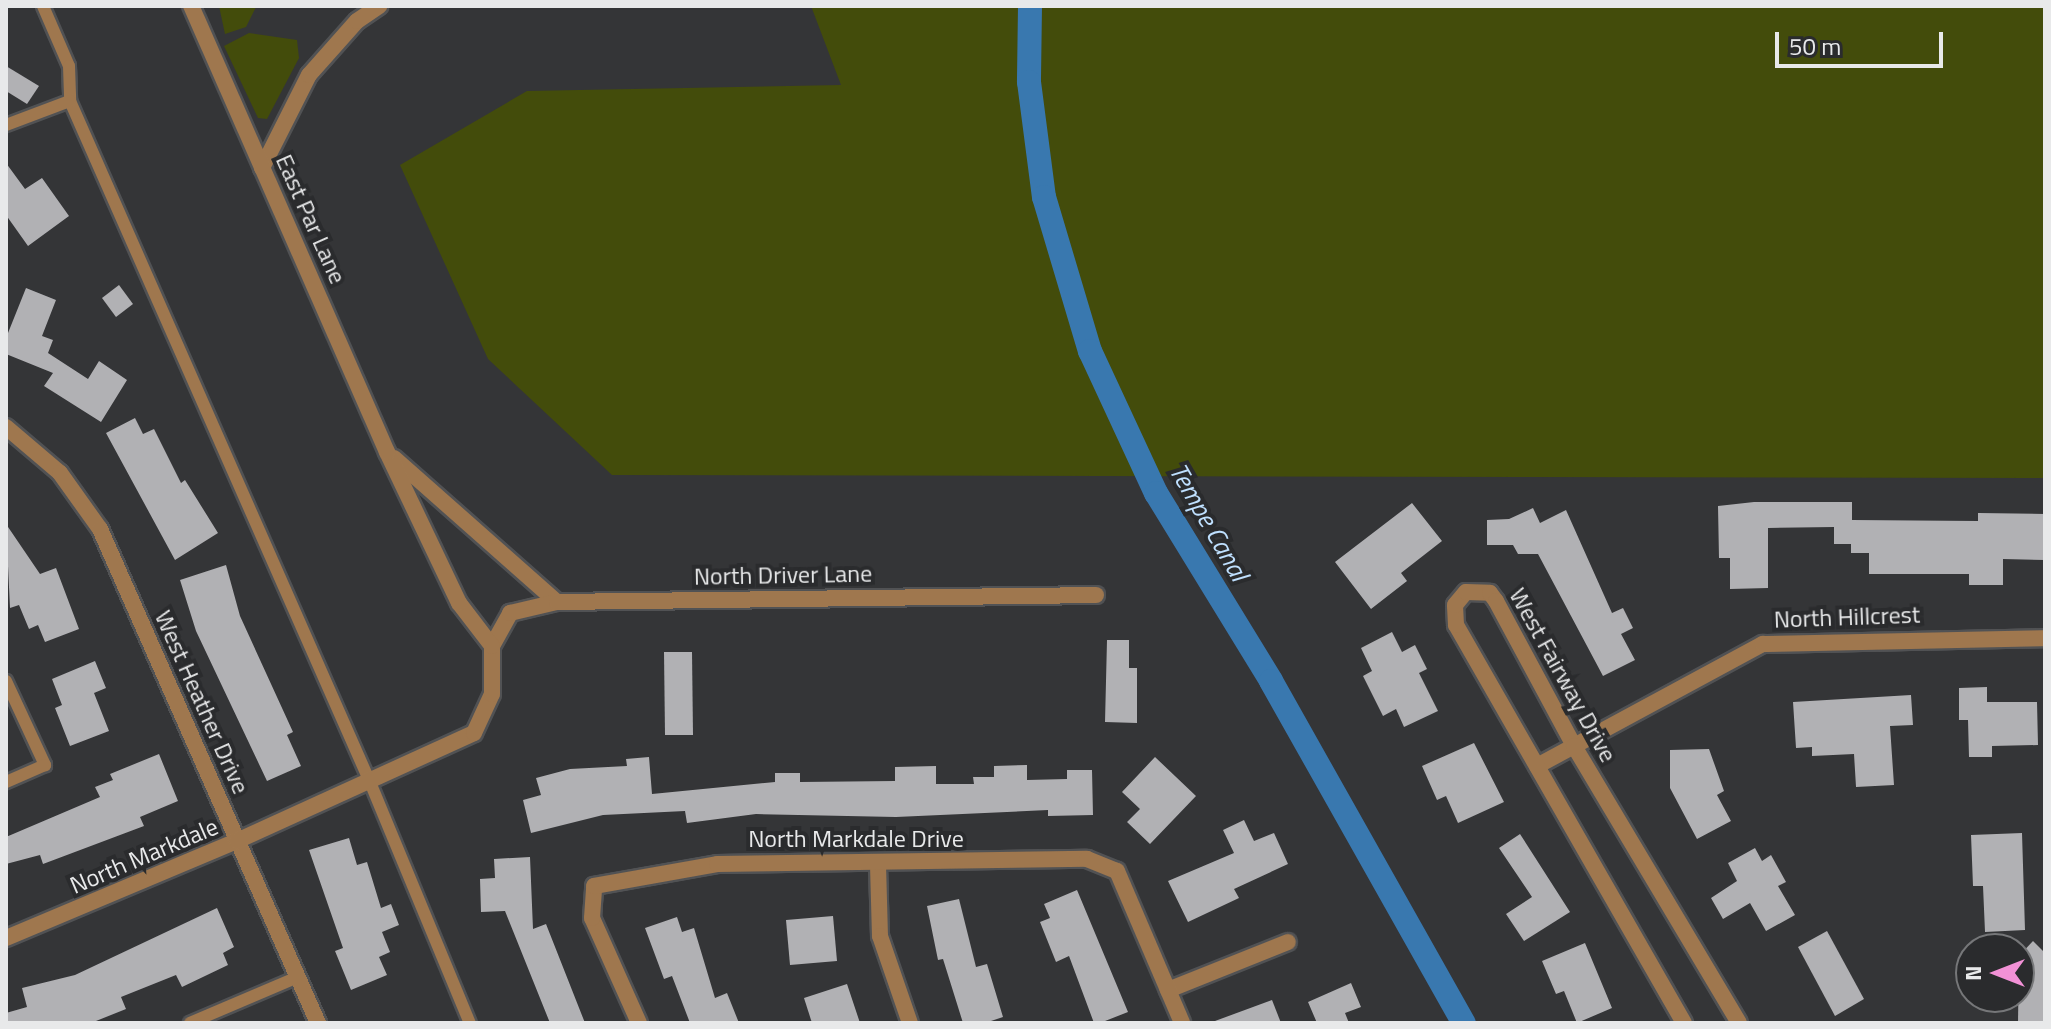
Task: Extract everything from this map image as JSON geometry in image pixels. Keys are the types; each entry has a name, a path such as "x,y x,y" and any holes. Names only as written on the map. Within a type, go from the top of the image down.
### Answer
{"street":[{"name":"East Par Lane","path":"191,6 387,452 459,603 492,646"},
{"path":"262,168 309,75 357,21 379,6"},
{"name":"West Heather Drive","path":"6,427 60,473 100,529 318,1023"},
{"name":"East Par Lane","path":"387,452 557,602"},
{"name":"West Fairway Drive","path":"1684,1023 1456,625 1455,605 1466,592 1478,589 1496,601 1574,746 1739,1023"},
{"name":"North Driver Lane","path":"492,646 510,613 557,602 1096,595"},
{"name":"North Hillcrest","path":"1537,766 1763,644 2045,638"},
{"name":"North Markdale","path":"6,938 237,841 474,733 492,694 492,646"},
{"name":"North Markdale Drive","path":"639,1023 592,918 594,886 717,864 878,865 1087,859 1117,871 1168,990"},
{"path":"878,865 880,936 910,1023"},
{"path":"1182,1023 1168,990 1288,942"}],"lane":[{"path":"43,6 69,66 70,101 370,782 470,1023"},
{"path":"6,125 70,101"},
{"path":"6,681 45,765 6,782"},
{"path":"190,1023 298,977"}],"green space":[{"path":"219,6 256,7 246,27 225,34"},
{"path":"811,6 2045,6 2045,478 612,475 488,359 400,165 527,91 841,85"},
{"path":"249,33 297,40 299,58 267,119 258,118 224,46"}],"building":[{"path":"6,66 39,86 27,104 6,91"},
{"path":"6,163 25,189 42,178 69,216 28,246 6,215"},
{"path":"119,285 133,304 116,317 102,298"},
{"path":"26,288 56,300 42,336 53,340 48,353 88,379 99,361 127,380 101,422 44,386 53,373 6,354 6,338"},
{"path":"135,418 143,434 154,429 181,483 185,480 218,533 175,560 106,433"},
{"path":"1754,502 1852,502 1852,520 1978,521 1978,513 2045,514 2045,560 2003,559 2003,585 1969,585 1969,574 1869,574 1869,553 1851,553 1851,544 1834,544 1834,527 1768,528 1768,588 1730,589 1730,558 1719,558 1718,506"},
{"path":"1412,503 1442,541 1401,573 1407,581 1371,609 1335,562"},
{"path":"1533,508 1540,523 1566,510 1612,613 1623,608 1633,628 1621,634 1635,660 1603,676 1538,554 1518,554 1513,545 1487,545 1487,520 1509,519"},
{"path":"6,524 40,574 56,568 79,629 45,642 38,625 29,629 19,605 10,608"},
{"path":"226,565 240,616 293,732 287,735 301,766 267,781 196,631 180,580"},
{"path":"1392,632 1402,652 1415,645 1427,669 1419,673 1438,711 1404,727 1396,709 1383,716 1363,676 1372,671 1361,648"},
{"path":"1107,640 1129,640 1129,668 1137,668 1137,723 1105,722"},
{"path":"664,652 692,652 693,735 665,735"},
{"path":"95,661 106,688 94,693 109,731 70,746 55,708 62,705 52,679"},
{"path":"1987,687 1987,702 2037,702 2038,745 1992,746 1992,757 1969,757 1968,720 1959,720 1959,688"},
{"path":"1911,695 1913,725 1890,726 1894,785 1856,787 1854,754 1812,756 1812,747 1796,748 1793,702"},
{"path":"1474,743 1504,802 1458,823 1446,796 1437,800 1422,766"},
{"path":"1709,749 1724,791 1717,795 1731,821 1697,839 1670,788 1670,750"},
{"path":"159,754 178,801 140,817 144,826 43,864 40,855 6,864 6,837 100,797 95,787 113,780 110,774"},
{"path":"649,757 652,794 775,782 775,773 800,773 800,782 895,781 895,767 936,766 936,784 974,784 973,777 994,777 994,766 1027,765 1027,780 1067,779 1067,770 1092,770 1093,815 1048,816 1048,810 896,817 756,814 687,823 685,811 603,815 531,833 523,800 541,795 536,778 570,769 627,766 626,759"},
{"path":"1155,757 1196,796 1150,844 1127,822 1140,809 1122,792"},
{"path":"1244,820 1254,841 1274,833 1288,864 1234,889 1239,898 1188,922 1168,881 1234,853 1223,830"},
{"path":"2022,833 2025,930 1985,932 1983,886 1973,886 1971,835"},
{"path":"1520,834 1570,912 1524,941 1506,914 1532,897 1499,848"},
{"path":"349,838 357,865 367,862 381,908 391,904 399,925 382,932 390,952 379,957 387,975 351,990 335,951 343,948 309,850"},
{"path":"1755,848 1762,861 1771,855 1786,882 1778,886 1795,915 1766,931 1750,903 1723,919 1711,898 1737,881 1728,863"},
{"path":"530,857 533,929 546,924 585,1023 550,1023 505,911 481,912 480,879 495,878 494,859"},
{"path":"1077,890 1128,1012 1100,1023 1094,1023 1069,956 1056,962 1040,922 1050,918 1044,904"},
{"path":"959,899 976,967 987,964 1003,1017 985,1023 963,1023 943,959 938,960 927,906"},
{"path":"217,908 234,947 223,953 228,965 182,987 176,975 121,997 126,1009 91,1023 6,1023 6,1013 27,1007 22,988 75,975"},
{"path":"833,916 837,961 790,965 786,920"},
{"path":"677,917 682,932 694,928 715,998 727,993 739,1023 690,1023 672,976 664,979 645,928"},
{"path":"1827,931 1864,999 1835,1016 1798,947"},
{"path":"1585,943 1612,1008 1577,1023 1564,991 1556,994 1542,961"},
{"path":"2035,943 2045,953 2045,1023 2018,1023 2018,1013 2035,1013"},
{"path":"1351,983 1361,1007 1345,1013 1349,1023 1317,1023 1308,1002"},
{"path":"847,984 860,1023 812,1023 804,998"},
{"path":"1272,1000 1281,1023 1215,1023 1215,1021"}],"waterway":[{"name":"Tempe Canal","path":"1030,6 1029,82 1044,197 1090,351 1156,493 1271,681 1464,1023"}]}
